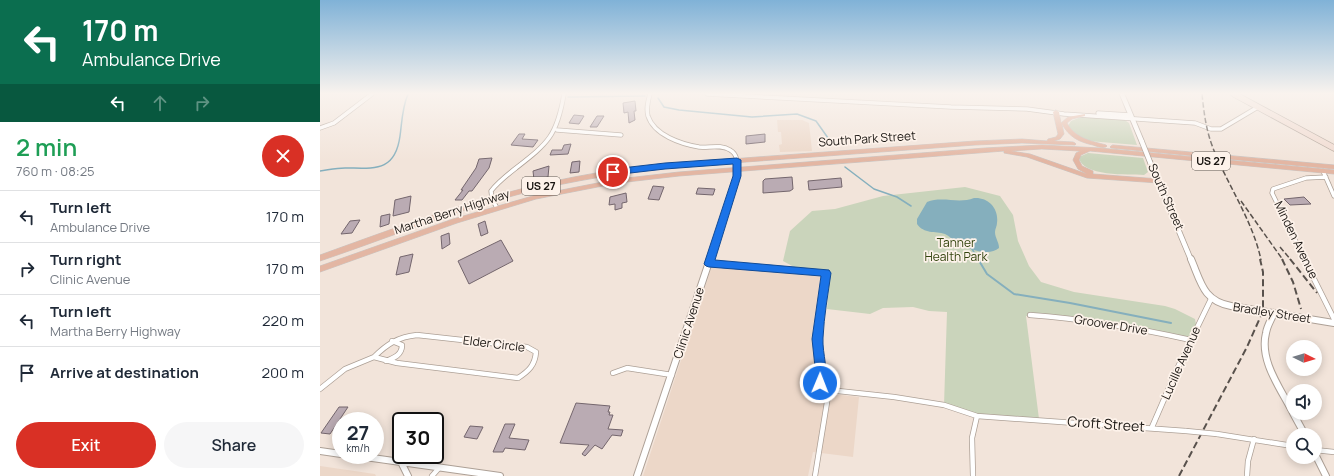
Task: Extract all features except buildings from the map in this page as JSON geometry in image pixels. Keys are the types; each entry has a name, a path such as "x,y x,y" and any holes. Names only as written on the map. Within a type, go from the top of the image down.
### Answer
{"main road":[{"path":"1042,142 1055,139 1060,136 1062,132 1059,116"},
{"path":"1060,116 1067,131 1083,141 1102,148"},
{"path":"1064,123 1070,118 1078,116"},
{"path":"1275,116 1334,148"},
{"name":"South Park Street","path":"737,165 779,160 792,156 1001,141 1042,142 1102,148 1304,170 1324,174 1334,172"},
{"name":"South Park Street","path":"737,165 892,158 1042,147 1102,148 1334,167"},
{"path":"1102,148 1080,152 1076,156 1077,162 1083,169 1095,174 1158,179"},
{"path":"889,149 892,158"},
{"path":"986,150 1028,156 1087,176 1158,179"},
{"name":"Martha Berry Highway","path":"320,269 424,232 494,203 629,179 680,174 737,165"},
{"name":"Martha Berry Highway","path":"320,258 494,203 583,177 639,168 737,165"},
{"path":"1304,170 1314,177"}],"street":[{"path":"320,128 334,123 343,116"},
{"path":"494,203 491,191 496,184 542,148 552,138 557,130 560,116"},
{"path":"648,116 654,126 660,132 671,138 693,145 727,149 734,154 737,165"},
{"path":"1112,116 1131,117"},
{"path":"1120,116 1195,123 1211,129 1222,129 1243,116"},
{"name":"South Street","path":"1131,117 1205,292 1211,299"},
{"path":"557,130 621,135"},
{"name":"Clinic Avenue","path":"636,476 709,264 737,176 737,165"},
{"path":"1324,174 1334,196"},
{"name":"Minden Avenue","path":"1324,174 1273,189 1272,193 1334,319"},
{"path":"709,264 826,273 817,343 820,383 829,390 815,476"},
{"name":"Bradley Street","path":"1211,299 1224,305 1334,323"},
{"name":"Lucille Avenue","path":"1152,427 1211,299"},
{"path":"1274,313 1266,331 1265,349 1272,371 1286,399"},
{"name":"Groover Drive","path":"1030,315 1074,318 1131,327 1191,340"},
{"name":"Elder Circle","path":"320,389 345,369 374,357 400,336 417,336 527,347 536,352 535,363 528,372 518,378 386,361 374,357"},
{"path":"386,361 396,357 403,347 400,343 392,341"},
{"path":"612,373 627,368 672,375"},
{"name":"Croft Street","path":"829,390 894,397 944,405 977,416 1152,427 1217,434 1286,445"},
{"path":"973,476 972,441 973,428 977,416"},
{"path":"1247,476 1248,461 1254,439"},
{"path":"320,451 332,453"},
{"path":"1322,451 1334,452"},
{"path":"402,464 408,476"},
{"path":"414,464 500,476"},
{"path":"1320,464 1326,476"},
{"path":"432,476 439,468"},
{"path":"437,476 439,468"}],"shaded area":[{"path":"777,120 802,120 809,123 812,151 780,152 779,145 782,144 781,132 778,132"},
{"path":"712,266 822,276 813,333 816,384 823,393 859,397 853,457 813,452 808,476 643,476"},
{"path":"320,466 375,474 376,476 320,476"}],"green space":[{"path":"1081,117 1123,119 1129,123 1137,145 1081,139 1068,126 1071,121"},
{"path":"1088,153 1143,158 1148,172 1144,175 1117,174 1096,171 1088,168 1082,163 1079,157"},
{"name":"Tanner Health Park","path":"965,187 1000,196 1013,215 1018,241 1029,266 1041,282 1074,292 1165,306 1175,309 1195,319 1196,324 1191,340 1089,318 1026,316 1039,419 977,416 944,405 947,312 929,311 913,307 883,308 870,314 827,309 830,272 794,267 783,261 790,231 812,211 835,209 883,196"}],"water":[{"path":"974,198 984,199 992,204 996,213 997,223 995,232 999,248 995,251 984,252 967,248 945,234 926,231 917,224 917,219 927,202 933,200 968,200"}],"waterway":[{"path":"320,171 342,168 373,168 388,162 393,157 397,148 402,116"},
{"path":"744,116 764,116"},
{"path":"803,116 816,121 833,145"},
{"path":"845,167 874,189 897,197 911,206"},
{"path":"972,249 979,260"},
{"path":"978,259 987,274 1014,294 1070,303 1171,323"}],"railway":[{"path":"1205,116 1209,135 1219,162 1246,217 1261,260"},
{"path":"1241,201 1283,260"},
{"path":"1280,247 1291,260"},
{"path":"1179,476 1247,347 1263,311 1263,272 1260,259"},
{"path":"1282,259 1293,282 1301,309"},
{"path":"1290,259 1317,293"}],"route":[{"path":"613,172 639,168 737,160 737,176 709,264 725,264 826,273 817,339 820,383"}]}
